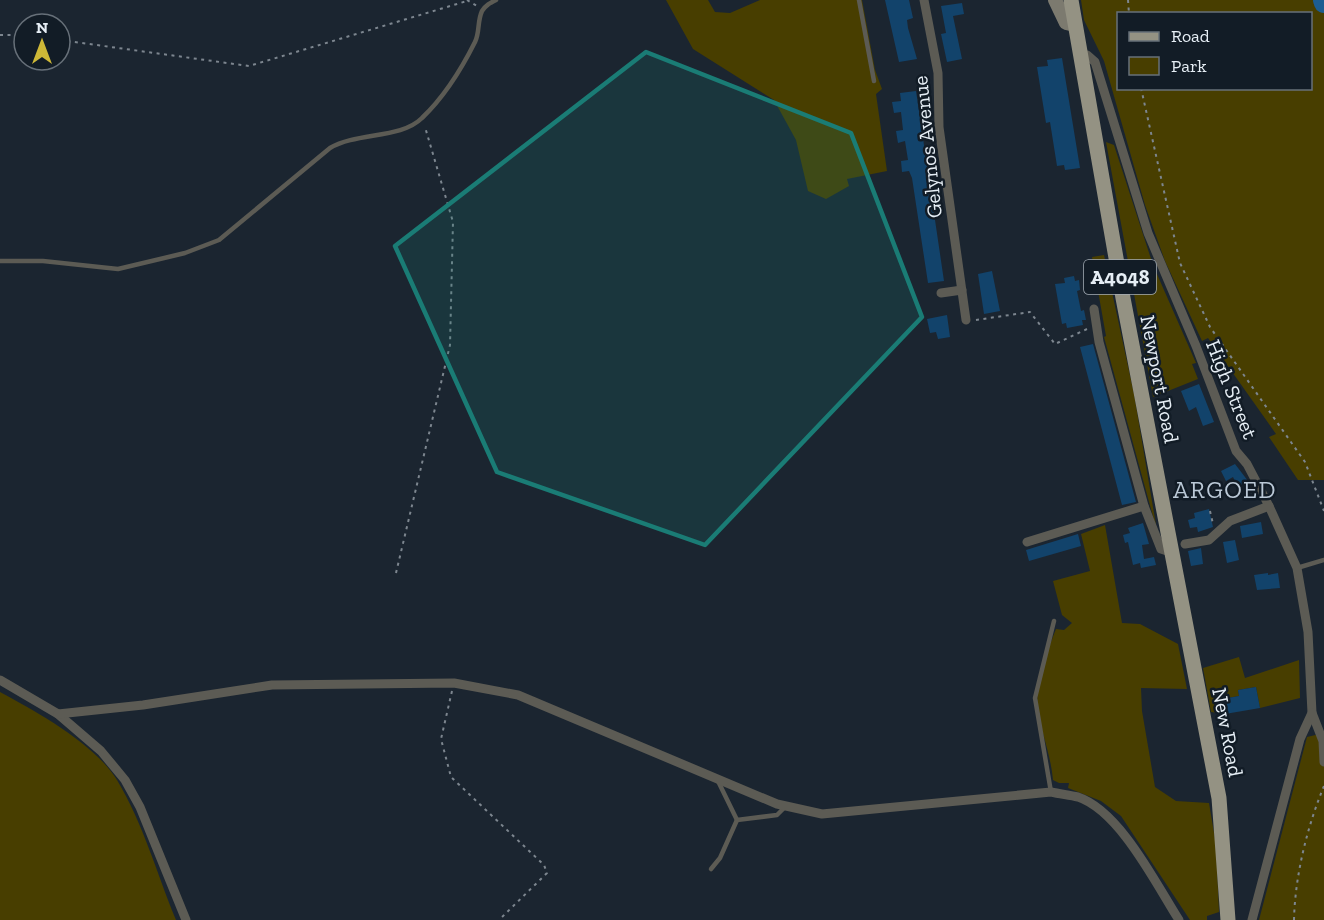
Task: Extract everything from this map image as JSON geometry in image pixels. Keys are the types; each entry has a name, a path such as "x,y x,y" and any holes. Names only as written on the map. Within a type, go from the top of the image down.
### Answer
{"main road":[{"path":"1055,0 1066,23 1075,25"},
{"name":"Newport Road","path":"1071,0 1123,298 1179,548"},
{"name":"New Road","path":"1179,548 1219,798 1228,920"}],"street":[{"name":"Gelynos Avenue","path":"924,0 938,73 939,127 962,290 970,320"},
{"name":"High Street","path":"1080,56 1088,55 1095,62 1148,233 1196,346 1236,451 1247,464 1269,506 1297,568 1308,632 1312,712 1300,739 1252,920"},
{"path":"941,293 962,290"},
{"path":"1094,309 1099,342 1144,506 1161,549 1179,548 1209,540 1230,521 1269,506"},
{"path":"1028,542 1144,506"},
{"path":"0,680 58,714 101,751 125,780 140,807 186,920"},
{"path":"58,714 142,705 272,685 454,683 518,695 717,779 786,806 822,814 1051,792 1080,798 1104,813 1126,838 1179,920"},
{"path":"1312,712 1323,741 1324,762"}],"lane":[{"path":"0,261 43,261 118,269 185,253 219,240 336,145 348,139 400,129 422,118 468,54 480,29 478,23 483,10 496,0"},
{"path":"859,0 874,81"},
{"path":"1297,568 1324,560"},
{"path":"1051,792 1035,698 1047,641 1054,621"},
{"path":"717,779 737,820"},
{"path":"737,820 777,815 786,806"},
{"path":"711,870 720,858 737,820"}],"path":[{"path":"72,42 249,66 467,1"},
{"path":"1141,90 1180,262 1210,327 1305,462 1324,511"},
{"path":"396,573 450,345 453,222 422,118"},
{"path":"970,320 1030,312 1055,344 1088,329"},
{"path":"454,683 441,739 451,777 544,865 547,873 499,920"},
{"path":"1294,920 1297,885 1309,830 1323,787"}],"highlighted area":[{"path":"646,52 851,133 922,317 705,545 497,472 395,246"}],"green space":[{"path":"666,0 708,0 715,12 730,13 760,0 862,0 875,70 882,89 876,94 887,171 847,179 849,186 826,199 808,191 796,140 774,100 693,49"},
{"path":"1081,0 1324,0 1324,480 1298,480 1269,437 1276,434 1208,338 1202,341 1165,261 1145,205 1104,61 1084,20"},
{"path":"1106,142 1114,145 1153,265 1196,363 1192,364 1198,379 1153,397"},
{"path":"1104,255 1134,394 1157,531 1104,337 1106,336 1092,257"},
{"path":"1105,525 1122,623 1140,624 1178,644 1187,689 1141,688 1142,711 1155,787 1176,801 1209,803 1216,845 1219,912 1207,916 1207,920 1190,920 1121,816 1101,801 1068,788 1069,783 1059,783 1053,780 1038,711 1038,690 1042,669 1056,629 1064,630 1072,623 1062,615 1053,581 1090,571 1081,534"},
{"path":"1239,657 1245,678 1299,660 1300,698 1260,708 1256,687 1238,690 1239,696 1222,699 1225,714 1211,712 1203,668"},
{"path":"0,692 64,730 95,754 107,767 117,780 135,814 176,920 0,920"},
{"path":"1324,733 1324,920 1259,920 1307,737"}],"building":[{"path":"885,0 909,0 913,18 907,20 908,28 917,59 899,62"},
{"path":"962,3 964,14 953,16 962,59 947,62 941,34 946,33 941,6"},
{"path":"1062,58 1080,168 1065,170 1064,165 1057,166 1050,122 1046,123 1037,67 1048,66 1047,60"},
{"path":"916,91 944,281 928,283 912,178 909,171 902,172 901,161 908,160 905,141 898,143 896,131 903,130 901,112 894,113 892,102 901,101 900,93"},
{"path":"992,271 1000,311 984,314 978,274"},
{"path":"1074,276 1075,281 1079,280 1080,290 1077,291 1081,311 1084,310 1086,320 1082,320 1083,325 1067,328 1066,323 1062,324 1055,284 1065,283 1064,278"},
{"path":"947,315 950,337 938,339 936,332 930,333 927,319"},
{"path":"1093,344 1136,502 1122,505 1080,347"},
{"path":"1199,384 1214,422 1203,426 1196,407 1189,411 1181,391"},
{"path":"1235,464 1248,481 1238,487 1233,477 1226,481 1221,471"},
{"path":"1209,509 1213,527 1198,532 1197,527 1190,528 1188,520 1195,518 1194,513"},
{"path":"1261,522 1263,534 1242,538 1240,526"},
{"path":"1143,523 1149,544 1142,545 1144,559 1154,557 1156,565 1141,568 1140,563 1133,565 1128,542 1125,543 1123,535 1130,533 1128,528"},
{"path":"1078,534 1081,546 1029,561 1026,550"},
{"path":"1235,540 1239,560 1227,563 1223,542"},
{"path":"1201,548 1203,564 1191,566 1188,551"},
{"path":"1268,573 1268,575 1278,573 1280,588 1257,590 1254,575"},
{"path":"1256,687 1260,708 1225,714 1222,699 1239,696 1238,690"}],"district":[{"name":"ARGOED","path":"1225,489"}]}
